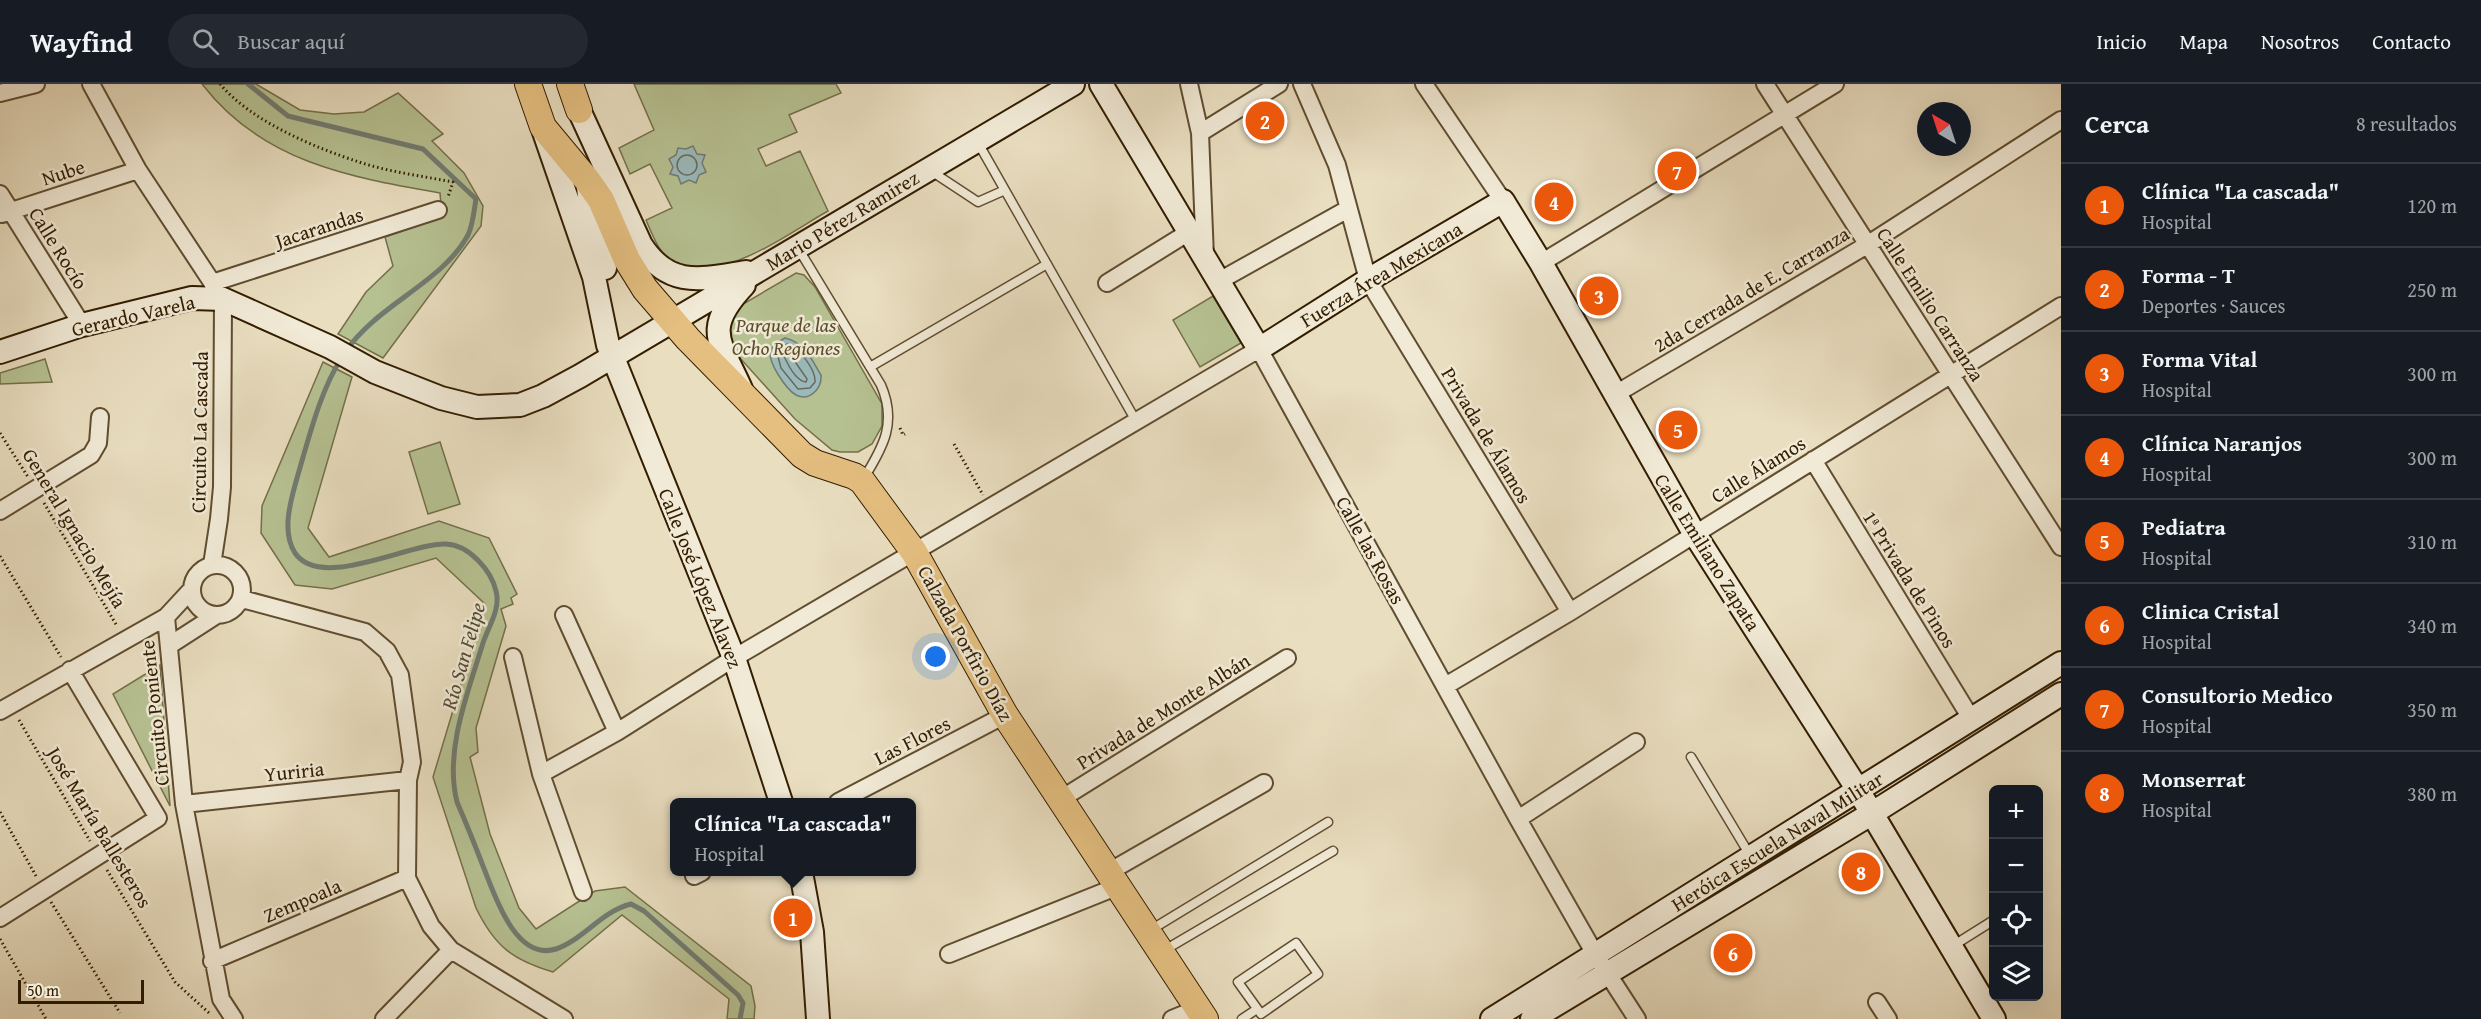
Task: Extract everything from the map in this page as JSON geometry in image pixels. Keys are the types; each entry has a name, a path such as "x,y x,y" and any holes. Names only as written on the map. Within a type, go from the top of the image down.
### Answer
{"main road":[{"path":"528,84 543,127 601,200 635,275 671,322 810,460 862,481"},
{"path":"570,84 579,110 641,245 654,263 669,273 695,279 757,271"},
{"name":"Mario Pérez Ramirez","path":"612,357 1072,84"},
{"name":"Calle las Rosas","path":"1101,84 1259,349"},
{"path":"579,110 590,206 618,326 619,336 612,357"},
{"name":"Calle José López Alavez","path":"543,127 594,277 612,357 734,658 780,798"},
{"name":"Calle Emiliano Zapata","path":"1503,201 1541,263 1694,533 1858,790 1995,1019"},
{"name":"Fuerza Área Mexicana","path":"1259,349 1368,280 1503,201"},
{"path":"744,397 718,339 718,325 725,307 757,271"},
{"name":"Gerardo Varela","path":"0,352 82,325 218,291 375,372 441,398 477,407 520,405 551,392 612,357"},
{"name":"Calzada Porfirio Díaz","path":"862,481 914,552 1005,715 1202,1013"},
{"name":"Heróica Escuela Naval Militar","path":"1532,1019 1601,963 1751,857 2061,663"},
{"name":"Heróica Escuela Naval Militar","path":"1492,1019 1601,963 1871,814 2061,694"},
{"path":"802,876 812,932 818,1019"}],"street":[{"path":"0,93 36,84"},
{"path":"91,84 138,170 218,291"},
{"path":"1189,84 1200,133 1205,258"},
{"path":"1200,133 1280,84"},
{"name":"Privada de Álamos","path":"1302,84 1337,165 1368,280 1570,612"},
{"name":"Calle Emilio Carranza","path":"1765,84 2061,547"},
{"path":"1541,263 1835,84"},
{"name":"Calle Emiliano Zapata","path":"1431,86 1503,201"},
{"name":"2da Cerrada de E. Carranza","path":"1614,395 1867,245 2061,120"},
{"name":"Nube","path":"5,213 138,170"},
{"name":"Calle Rocío","path":"0,194 5,213 82,325"},
{"path":"1219,281 1348,209"},
{"name":"Jacarandas","path":"218,291 438,210"},
{"path":"1107,283 1189,232"},
{"name":"Circuito La Cascada","path":"212,565 222,487 218,291"},
{"name":"Calle Álamos","path":"1447,685 1570,612 2061,306"},
{"path":"541,774 617,732 734,658 1259,349"},
{"name":"Calle las Rosas","path":"1259,349 1447,685 1518,819 1601,963 1637,1019"},
{"path":"0,511 91,455 98,443 100,417"},
{"name":"1ª Privada de Pinos","path":"1813,460 1972,720"},
{"path":"5,708 166,617 191,590 195,578 202,570 212,565 223,565 232,569 240,577 243,588 242,599 236,608 228,614 215,616 170,645"},
{"path":"191,590 194,603 203,612 215,616"},
{"path":"242,599 365,632 387,651 400,675 411,762 408,780 408,878 431,926 451,950 564,1019"},
{"path":"564,615 617,732"},
{"name":"Circuito Poniente","path":"166,617 184,804 212,961 221,999 234,1019"},
{"path":"513,657 541,774 583,892"},
{"name":"Privada de Monte Albán","path":"1061,800 1287,658"},
{"path":"0,918 158,818 70,670"},
{"name":"Las Flores","path":"846,798 1005,715"},
{"path":"1518,819 1636,742"},
{"name":"Yuriria","path":"184,804 408,780"},
{"path":"949,954 1112,880 1264,783"},
{"name":"Zempoala","path":"212,961 408,878"},
{"path":"384,1019 451,950"},
{"path":"1876,1002 1888,1019"},
{"path":"1172,1019 1202,1013"}],"lane":[{"path":"977,141 1137,422"},
{"path":"928,170 978,202 1005,190"},
{"path":"797,247 885,396 889,420 887,433 862,481"},
{"path":"870,368 1047,264"},
{"path":"1691,757 1751,857"},
{"path":"1154,943 1328,822"},
{"path":"1154,943 1334,851"},
{"path":"1951,947 1989,923"},
{"path":"1296,943 1318,974 1261,1014 1257,1009 1238,982 1296,943"},
{"path":"1242,1019 1257,1009"}],"path":[{"path":"220,84 232,99 271,124 317,146 360,163 453,182 447,201 438,210"},
{"name":"General Ignacio Mejía","path":"0,433 125,639"},
{"path":"954,444 990,508"},
{"path":"0,556 70,670"},
{"name":"José María Ballesteros","path":"5,708 176,982 214,1018"},
{"path":"0,812 44,890 120,1012"},
{"path":"0,939 46,1019"}],"green space":[{"path":"202,84 256,84 300,110 334,114 364,112 398,93 443,134 432,141 464,173 483,206 481,226 383,358 338,334 366,292 393,266 385,237 442,217 440,193 341,172 309,162 280,149 252,132 226,110"},
{"path":"634,84 836,84 841,93 789,115 797,132 758,149 766,166 800,151 828,211 767,247 719,267 696,269 676,264 660,249 646,220 672,208 650,164 630,174 619,148 654,130"},
{"name":"Parque de las Ocho Regiones","path":"796,273 804,275 815,287 882,404 882,426 872,444 858,452 832,450 795,419 730,347 727,319 738,307"},
{"path":"1213,296 1241,343 1200,367 1173,320"},
{"path":"45,359 52,382 0,384 0,373"},
{"path":"323,362 352,377 308,528 329,557 439,521 489,538 517,594 511,598 513,604 501,609 506,626 476,728 478,752 470,757 490,834 519,908 536,929 595,891 625,887 751,986 755,1006 754,1019 727,1019 729,999 622,915 553,972 516,957 490,933 476,908 433,777 485,604 436,558 332,589 295,585 261,533 262,506"},
{"path":"440,442 460,504 428,514 409,452"},
{"path":"160,665 170,806 113,694"}],"water":[{"path":"693,146 697,154 705,155 702,163 706,172 699,175 696,183 689,180 681,184 678,176 670,174 673,167 669,159 676,155 678,148 686,149"},
{"path":"785,338 792,340 802,348 821,375 817,389 806,397 792,392 774,368 770,355 771,350 775,344"}],"waterway":[{"name":"Río San Felipe","path":"248,84 288,116 423,149 476,199 470,231 457,252 427,280 375,320 346,351"},
{"name":"Río San Felipe","path":"341,359 321,401 295,487 288,516 291,544 295,553 307,563 324,567 344,567 430,546 455,545 478,560 489,575 496,591 497,604 460,722 453,763 454,783 457,802 493,892 508,922 518,936 529,945 542,950 556,949 566,945 611,913 631,904 644,911 738,995 743,1003 740,1019"}],"place":[{"name":"Forma - T","path":"1265,121"},
{"name":"Consultorio Medico","path":"1677,171"},
{"name":"Clínica Naranjos","path":"1554,202"},
{"name":"Forma Vital","path":"1599,296"},
{"name":"Pediatra","path":"1678,430"},
{"name":"Monserrat","path":"1861,872"},
{"name":"Clínica \"La cascada\"","path":"793,918"},
{"name":"Clinica Cristal","path":"1733,953"}]}
